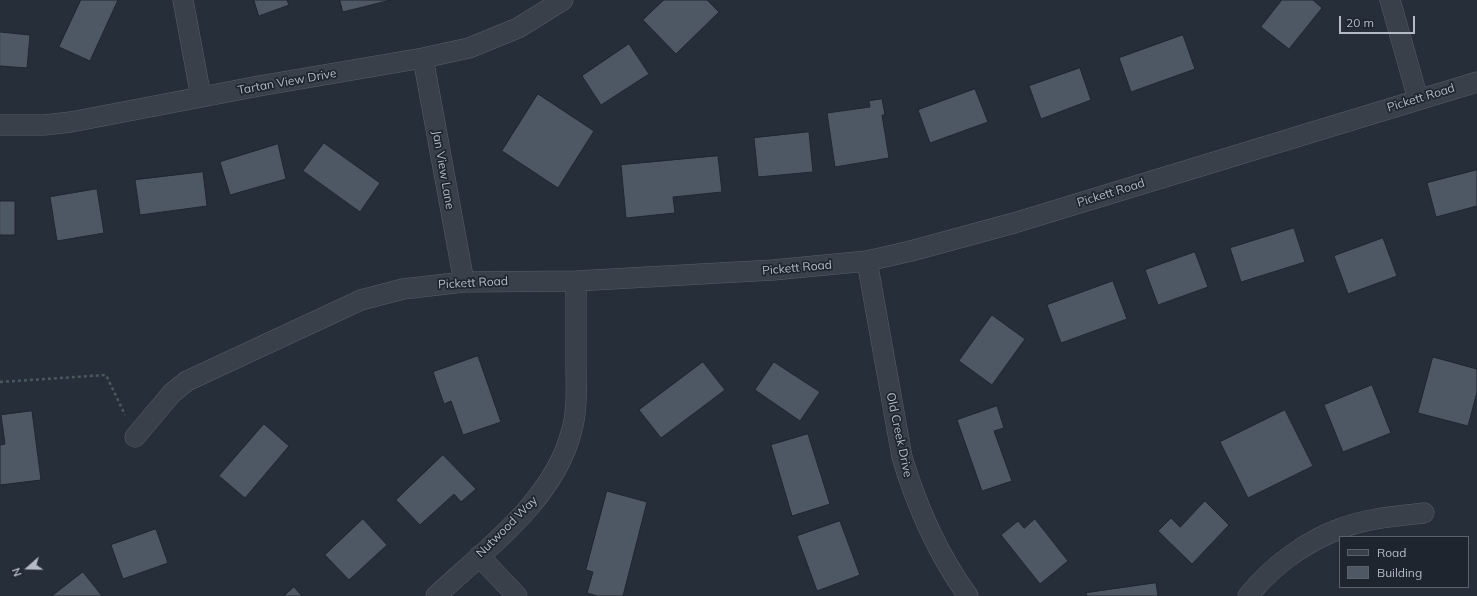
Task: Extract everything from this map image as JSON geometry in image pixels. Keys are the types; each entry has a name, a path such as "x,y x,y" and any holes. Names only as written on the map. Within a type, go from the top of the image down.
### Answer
{"street":[{"path":"184,0 201,97"},
{"name":"Tartan View Drive","path":"0,125 44,125 71,122 259,86 423,58 469,48 518,28 563,0"},
{"path":"1390,0 1418,99"},
{"name":"Jan View Lane","path":"423,58 464,282"},
{"name":"Pickett Road","path":"135,437 172,393 187,381 361,300 403,289 464,282 576,281 773,270 867,260 911,251 1014,223 1477,82"},
{"name":"Old Creek Drive","path":"867,260 902,457 911,488 922,518 950,571 968,596"},
{"name":"Nutwood Way","path":"436,596 515,522 540,494 563,457 572,432 576,401 576,281"},
{"path":"1248,596 1292,554 1343,528 1375,520 1424,513"},
{"path":"479,556 517,596"}],"path":[{"path":"0,382 106,375 135,437"}],"building":[{"path":"81,0 118,0 90,61 59,47"},
{"path":"254,0 287,0 289,5 259,16"},
{"path":"340,0 391,0 343,12"},
{"path":"664,0 707,0 719,12 676,54 643,20"},
{"path":"1282,0 1313,0 1322,8 1289,49 1261,27"},
{"path":"0,32 30,35 27,68 0,66"},
{"path":"1183,35 1195,69 1131,92 1119,58"},
{"path":"629,44 649,74 601,105 582,76"},
{"path":"1080,68 1091,100 1041,119 1029,86"},
{"path":"975,89 988,122 930,143 918,110"},
{"path":"538,94 594,131 558,188 502,151"},
{"path":"882,99 885,115 882,115 889,158 835,167 827,113 870,107 869,101"},
{"path":"809,132 813,172 758,177 754,138"},
{"path":"324,143 380,183 360,212 303,171"},
{"path":"278,144 286,179 230,195 220,162"},
{"path":"718,156 722,192 673,197 675,213 626,218 621,165"},
{"path":"1477,170 1477,206 1436,217 1427,183"},
{"path":"203,172 207,206 140,215 135,180"},
{"path":"97,189 104,233 57,241 50,197"},
{"path":"0,201 15,201 15,235 0,235"},
{"path":"1294,228 1305,262 1241,282 1230,248"},
{"path":"1383,238 1397,276 1348,294 1334,256"},
{"path":"1195,252 1208,287 1158,305 1145,270"},
{"path":"1113,281 1127,319 1061,343 1047,305"},
{"path":"992,315 1025,339 992,385 959,361"},
{"path":"478,356 501,422 463,435 451,401 444,404 433,372"},
{"path":"1433,357 1477,369 1477,392 1468,426 1418,413"},
{"path":"703,362 725,390 661,438 639,410"},
{"path":"774,362 820,392 800,421 755,390"},
{"path":"1372,385 1391,433 1343,452 1324,405"},
{"path":"997,406 1004,428 994,431 1012,481 982,491 957,420"},
{"path":"1285,410 1313,466 1248,498 1220,442"},
{"path":"32,411 41,480 0,485 0,445 5,444 1,415"},
{"path":"264,424 289,446 245,498 219,476"},
{"path":"808,434 830,504 792,516 771,445"},
{"path":"443,455 476,489 461,502 454,494 420,525 396,500"},
{"path":"607,491 647,502 623,596 597,596 587,593 593,572 586,570"},
{"path":"1205,501 1229,525 1192,564 1158,531 1171,518 1180,527"},
{"path":"363,519 387,545 349,580 325,555"},
{"path":"1035,519 1068,561 1040,584 1001,535 1018,521 1024,528"},
{"path":"840,521 860,575 817,591 797,536"},
{"path":"156,529 168,563 123,579 111,545"},
{"path":"83,572 102,596 52,596"},
{"path":"1156,583 1158,596 1087,596 1086,593"},
{"path":"294,587 302,596 284,596"}]}
